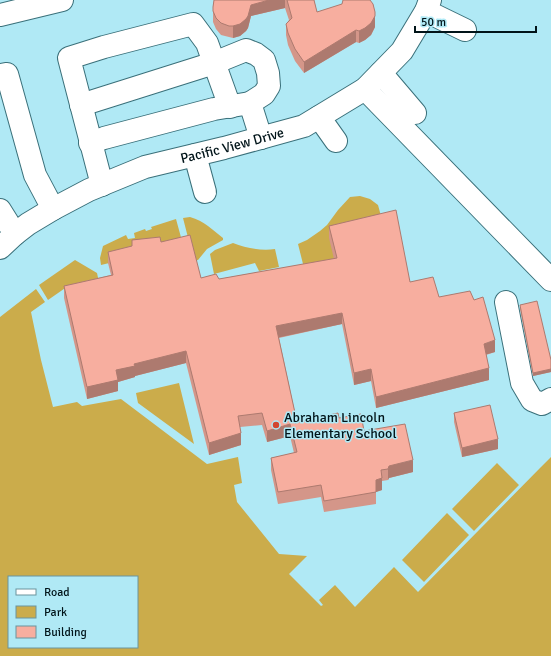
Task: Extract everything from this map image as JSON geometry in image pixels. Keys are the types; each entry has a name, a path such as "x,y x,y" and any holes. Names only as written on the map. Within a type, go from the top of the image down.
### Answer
{"street":[{"path":"0,15 62,0"},
{"path":"428,6 465,30"},
{"name":"Pacific View Drive","path":"7,241 28,224 88,190 145,167 304,126 365,89 382,73 402,51 428,6"},
{"path":"102,184 90,143 69,58 104,47 193,24 261,138"},
{"path":"81,105 210,53 246,50 256,54 264,60 268,73 269,86 264,94 240,105 207,111 90,143"},
{"path":"382,73 415,113"},
{"path":"0,75 7,74 35,176 53,209"},
{"path":"365,89 551,280"},
{"path":"320,117 336,141"},
{"path":"195,155 205,192"},
{"path":"0,210 7,241"},
{"path":"506,302 522,383 532,400 542,404 551,399"}],"green space":[{"path":"360,196 370,199 378,205 381,216 335,263 305,272 298,244 307,240 327,225 350,197"},
{"path":"190,217 204,223 223,238 223,240 207,249 198,260 194,261 183,218"},
{"path":"176,219 182,241 130,258 101,265 100,258 103,246 126,235 128,239 135,238 134,233 145,229 146,231 152,229 151,227"},
{"path":"233,243 254,249 275,249 279,267 259,271 255,263 214,274 210,254 215,250"},
{"path":"75,260 97,273 100,287 77,292 71,284 48,300 39,285"},
{"path":"36,289 45,302 31,312 53,407 77,402 82,406 121,399 207,464 238,457 242,483 234,485 237,502 279,554 307,556 289,574 321,606 323,605 319,600 335,585 355,607 394,567 418,592 551,457 551,656 0,656 0,317"},
{"path":"179,383 194,444 138,403 136,393"},
{"path":"497,463 519,485 474,531 452,509"},
{"path":"447,513 469,535 424,582 402,560"}],"building":[{"path":"214,0 269,0 251,5 246,19 240,24 229,26 221,23 216,18 213,11"},
{"path":"287,0 314,0 317,12 342,4 343,0 370,0 373,4 375,16 371,23 365,28 359,31 356,30 304,62 295,49 288,33 286,24 292,18"},
{"path":"396,210 410,282 433,277 439,297 470,291 474,300 483,297 495,340 484,344 489,368 376,397 371,369 354,373 342,313 276,326 297,422 295,423 338,413 339,418 361,414 364,431 405,424 413,460 389,466 388,469 381,470 382,478 376,480 376,492 324,501 321,485 278,492 271,458 297,452 290,424 267,431 262,413 238,416 241,433 209,443 186,351 116,370 118,380 87,387 64,286 113,275 108,252 132,246 132,240 160,237 161,242 190,235 201,278 216,274 219,279 337,258 329,226"},
{"path":"537,301 551,360 551,369 533,373 520,305"},
{"path":"490,405 498,439 462,448 454,413"}],"place":[{"name":"Abraham Lincoln Elementary School","path":"276,425"}]}
